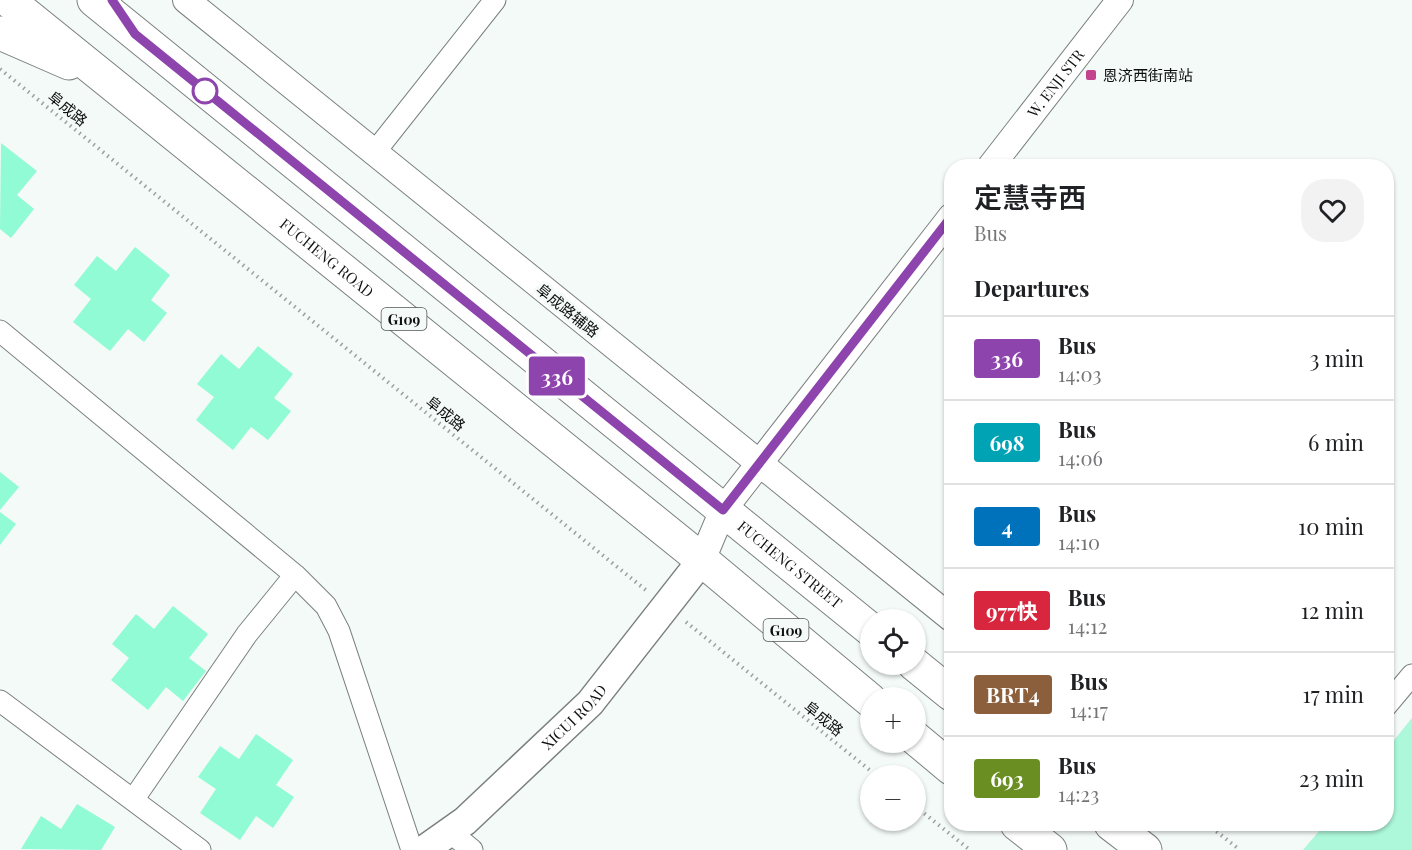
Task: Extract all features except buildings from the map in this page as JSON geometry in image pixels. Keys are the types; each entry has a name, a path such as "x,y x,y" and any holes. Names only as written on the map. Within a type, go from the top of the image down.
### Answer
{"highway":[{"name":"FUCHENG ROAD","path":"8,0 702,560"},
{"name":"FUCHENG STREET","path":"94,0 860,621"},
{"path":"112,0 135,34"},
{"path":"0,33 106,79"},
{"name":"G109","path":"702,560 860,692"},
{"path":"926,674 944,688"},
{"path":"926,747 944,762"},
{"path":"1026,831 1050,850"},
{"path":"1120,831 1144,850"}],"main road":[{"name":"XICUI ROAD","path":"423,850 465,822 590,703 702,560"}],"street":[{"name":"阜成路辅路","path":"186,0 944,612"},
{"path":"374,153 495,0"},
{"name":"W. ENJI STR","path":"996,159 1120,0"},
{"path":"702,560 723,510 944,226"},
{"path":"0,332 295,575 326,606 339,631 412,850"},
{"path":"133,800 247,634 295,575"},
{"path":"1394,696 1412,675"},
{"path":"0,701 200,850"},
{"path":"450,832 472,850"}],"path":[{"name":"阜成路","path":"0,69 863,765"},
{"path":"926,815 944,829"},
{"path":"946,831 970,850"},
{"path":"1216,831 1240,850"}],"green space":[{"path":"1412,718 1412,850 1303,850 1319,831 1394,831 1394,740"}],"bus line":[{"name":"336","path":"112,0 135,34 723,510 944,226"}],"place":[{"name":"恩济西街南站","path":"1091,75"}]}
